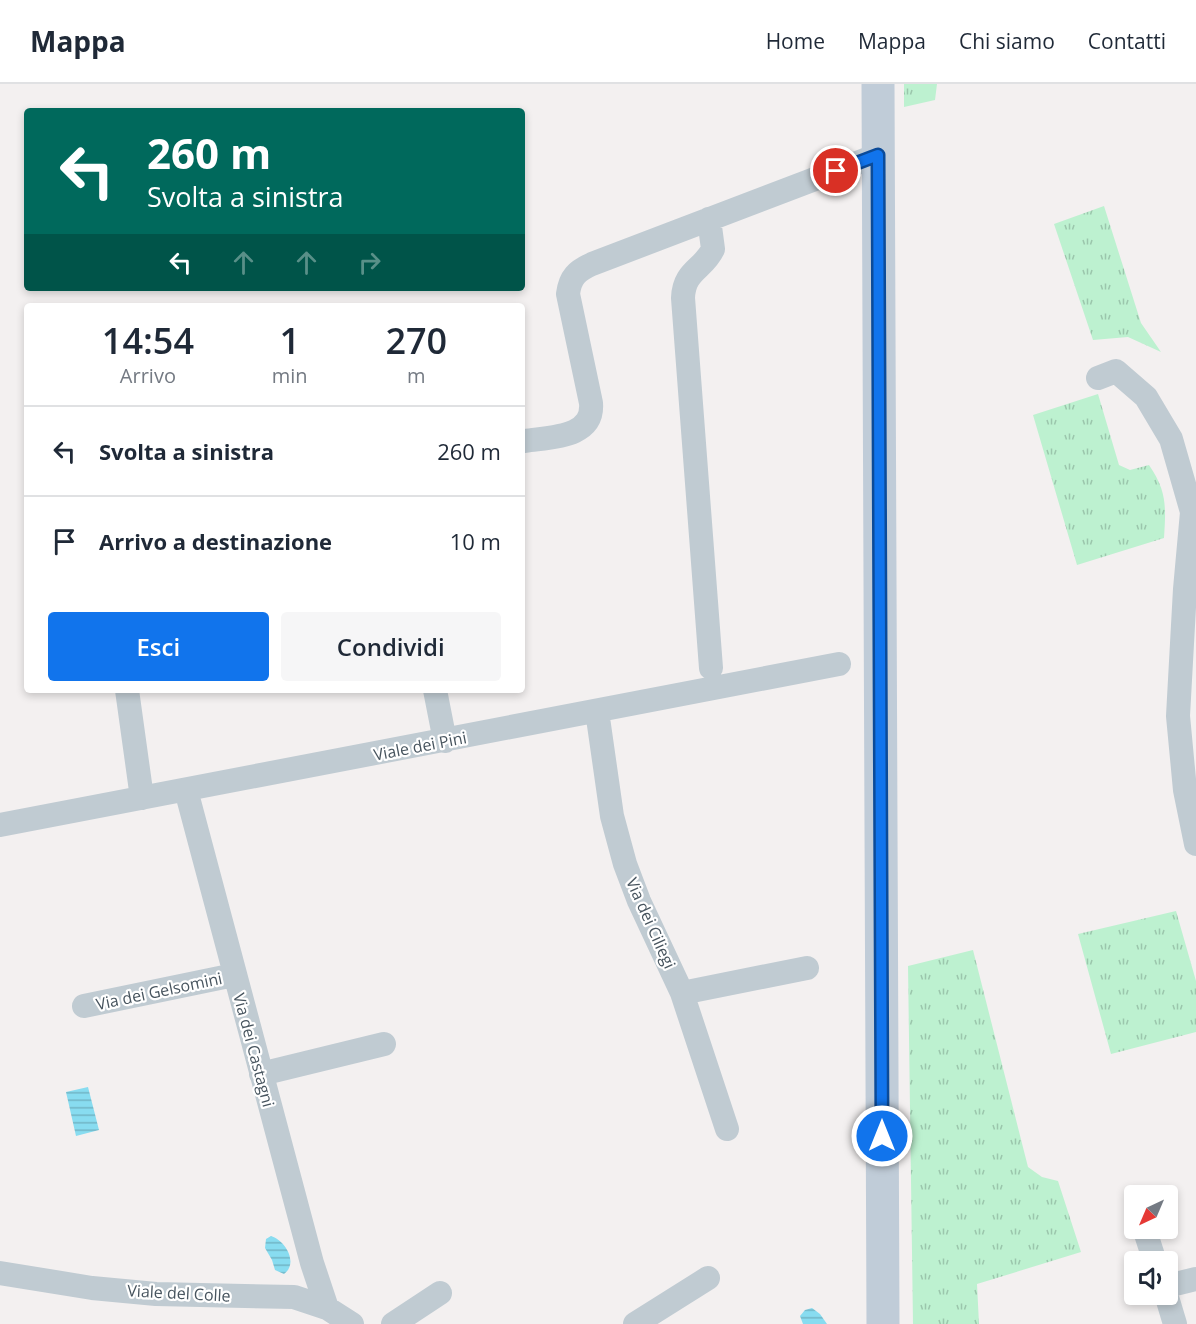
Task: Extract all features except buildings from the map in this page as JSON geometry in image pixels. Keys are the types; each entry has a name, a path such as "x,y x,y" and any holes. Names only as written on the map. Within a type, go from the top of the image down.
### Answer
{"main road":[{"path":"878,84 883,1324"}],"street":[{"path":"525,441 576,431 590,418 591,403 568,301 571,279 576,273 592,264 878,155"},
{"path":"709,219 713,249 706,260 689,275 685,283 683,298 711,668"},
{"path":"1098,378 1116,371 1146,397 1171,439 1192,512 1178,716 1180,754 1196,844"},
{"name":"Viale dei Pini","path":"0,825 839,664"},
{"path":"127,693 142,798"},
{"path":"436,693 445,741"},
{"name":"Via dei Ciliegi","path":"597,711 612,816 620,846 639,901 681,993 727,1129"},
{"name":"Via dei Castagni","path":"186,790 312,1263 327,1308"},
{"path":"681,993 807,969"},
{"name":"Via dei Gelsomini","path":"84,1006 234,975"},
{"path":"261,1074 384,1044"},
{"name":"Viale del Colle","path":"0,1273 92,1288 156,1294 300,1298 327,1308 352,1324"},
{"path":"635,1324 708,1278"},
{"path":"1178,1283 1196,1279"},
{"path":"393,1324 440,1293"},
{"path":"1169,1305 1175,1324"}],"green space":[{"path":"904,84 937,84 935,100 904,107"},
{"path":"1104,206 1141,323 1161,352 1128,337 1093,340 1054,224"},
{"path":"1098,394 1119,465 1130,470 1149,465 1155,474 1164,500 1164,538 1077,565 1033,415"},
{"path":"1176,911 1196,981 1196,1032 1111,1054 1078,934"},
{"path":"973,950 1028,1167 1042,1177 1058,1181 1081,1252 977,1284 979,1324 913,1324 908,966"}],"water":[{"path":"88,1087 99,1130 76,1136 66,1092"},
{"path":"271,1236 281,1242 288,1252 290,1264 284,1274 275,1270 265,1248 266,1239"},
{"path":"812,1308 827,1324 803,1324 800,1316 805,1310"}],"route":[{"path":"836,171 878,155 882,1136"}]}
